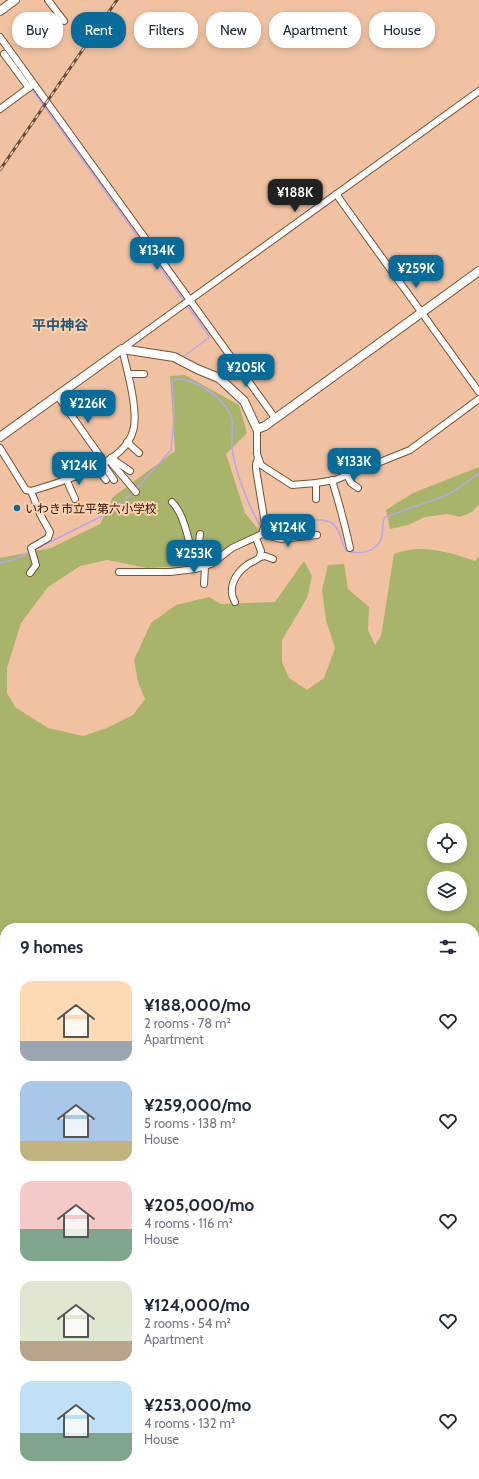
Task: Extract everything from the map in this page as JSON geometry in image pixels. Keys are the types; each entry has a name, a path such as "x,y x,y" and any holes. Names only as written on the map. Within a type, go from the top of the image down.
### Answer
{"street":[{"path":"0,9 15,0"},
{"path":"48,0 64,21"},
{"path":"0,37 4,51 275,418"},
{"path":"0,108 31,86"},
{"path":"0,437 479,91"},
{"path":"336,194 479,392"},
{"path":"257,429 275,418 479,271"},
{"path":"0,448 26,490 31,491 67,481 105,463 127,442 133,432 134,424 129,374 122,350"},
{"path":"122,350 174,357 185,364 219,378 244,401 257,429 256,454 261,465 278,474 292,485 332,480 410,450 479,399"},
{"path":"129,374 144,374"},
{"path":"57,395 105,463 114,480"},
{"path":"127,442 139,453"},
{"path":"119,572 170,572 203,567 211,564 232,548 262,534 264,524 256,469 258,458"},
{"path":"105,463 130,471"},
{"path":"105,463 106,480"},
{"path":"105,463 136,492"},
{"path":"347,475 351,483 358,488"},
{"path":"332,480 343,514 342,520 348,536 350,548"},
{"path":"67,481 75,499"},
{"path":"316,483 316,499"},
{"path":"30,573 36,565 32,548 48,538 50,533 46,521 40,514 31,491"},
{"path":"172,502 180,515 190,544 194,569"},
{"path":"200,534 198,550 203,567 204,584"},
{"path":"262,534 281,540 317,534"},
{"path":"235,602 231,594 233,580 247,565 256,562 260,557 261,551 256,538"},
{"path":"260,557 265,556 273,559"}],"green space":[{"path":"185,375 239,405 247,433 226,454 245,513 262,534 211,556 182,566 147,568 107,560 80,566 48,587 21,623 7,668 7,693 15,707 48,728 83,736 107,728 133,715 145,699 138,682 134,660 151,623 176,605 209,597 221,604 275,602 304,561 312,576 307,598 282,640 282,662 289,678 307,690 324,678 335,648 326,620 322,590 328,565 344,564 348,589 369,607 368,630 375,645 381,636 394,554 414,549 425,549 445,552 475,561 479,556 479,923 0,923 0,558 51,548 100,524 113,497 175,451 170,376"},
{"path":"479,467 479,504 472,512 460,517 447,514 425,517 408,525 390,529 386,510 413,493"}],"waterway":[{"path":"31,88 184,301"},
{"path":"184,356 210,337 186,304"},
{"path":"136,489 171,450 174,416 172,382 176,379 192,382 200,385 214,395 221,401 230,414 233,426 233,456 239,478 257,521 262,528"},
{"path":"294,535 307,522 318,520 326,521 330,522 336,527 346,550 356,553 366,552 371,550 379,543 385,517 442,497 456,490 479,473"},
{"path":"34,550 110,512 133,492"},
{"path":"265,531 284,536"},
{"path":"0,563 13,560 30,552"}],"railway":[{"path":"0,170 117,0"}],"place":[{"name":"いわき市立平第六小学校","path":"17,508"}],"district":[{"name":"平中神谷","path":"60,325"}]}
